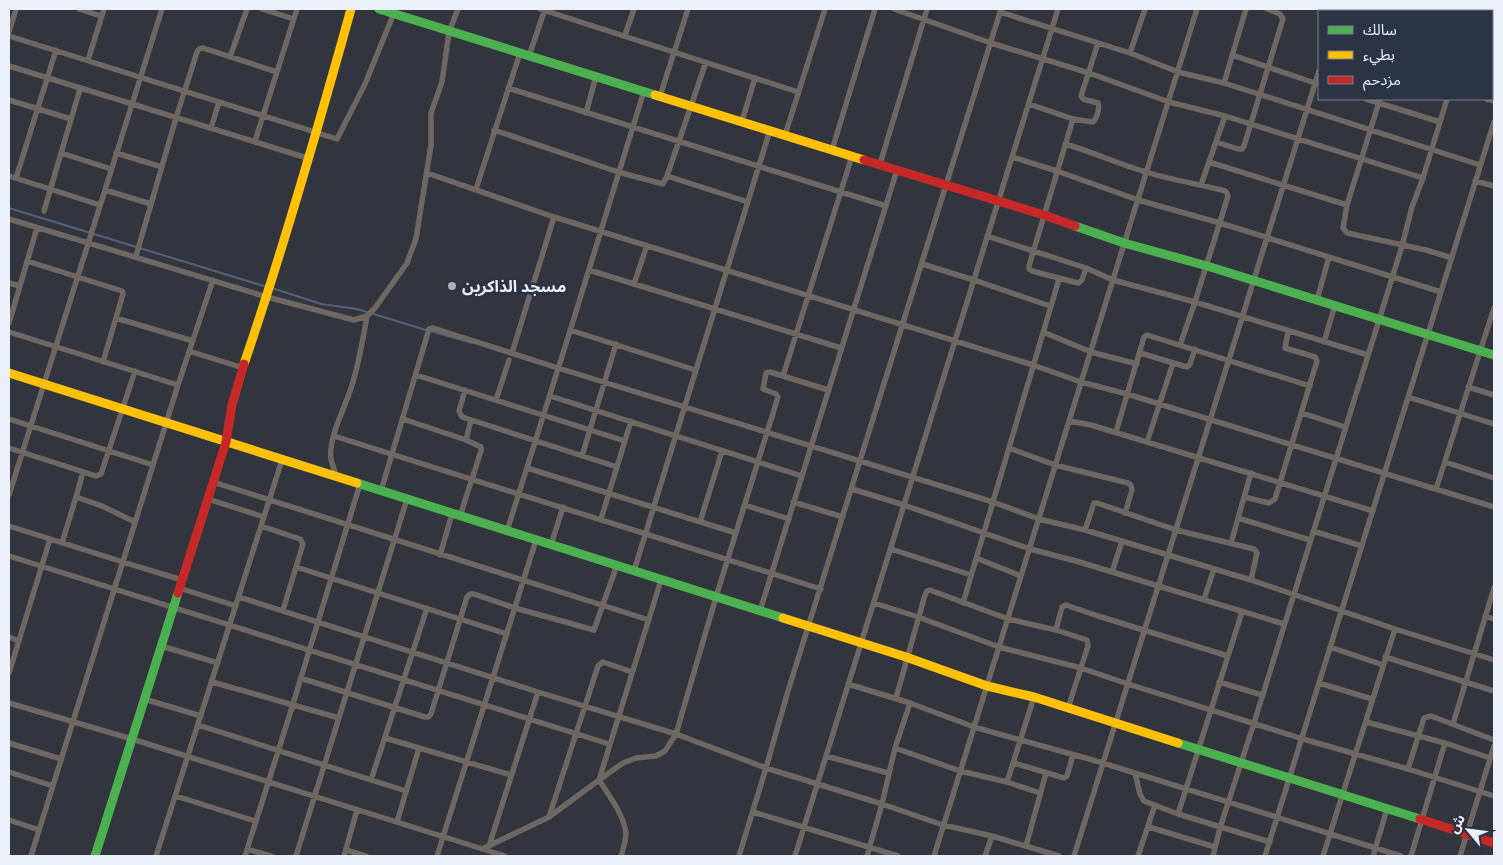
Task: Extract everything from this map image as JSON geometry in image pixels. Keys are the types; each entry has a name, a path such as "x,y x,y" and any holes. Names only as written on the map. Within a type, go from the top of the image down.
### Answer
{"street":[{"path":"16,9 9,34 334,139 339,137 365,84 394,14"},
{"path":"79,9 101,16"},
{"path":"88,60 104,9"},
{"path":"9,495 162,9"},
{"path":"230,57 247,9"},
{"path":"262,9 294,19"},
{"path":"255,141 297,9"},
{"path":"95,856 226,442 229,415 310,154 351,9"},
{"path":"379,9 394,14 406,13 449,32 1044,215 1124,243 1254,280 1494,355"},
{"path":"337,477 331,459 331,446 352,385 367,316 407,263 416,239 431,145 431,113 442,82 449,32 458,9"},
{"path":"530,56 544,9 798,92"},
{"path":"625,35 634,9"},
{"path":"660,96 688,9"},
{"path":"785,135 825,9"},
{"path":"832,150 875,9"},
{"path":"894,9 1089,73 1169,102 1252,124 1423,178"},
{"path":"880,164 927,9"},
{"path":"795,856 1058,9"},
{"path":"1130,53 1145,9"},
{"path":"934,856 1197,9"},
{"path":"1224,83 1246,9"},
{"path":"1216,142 1242,149 1252,124 1283,19 1280,14 1267,9"},
{"path":"1328,9 1336,10"},
{"path":"739,856 788,691 1000,10 1052,29 1130,53 1178,72 1224,83 1480,165"},
{"path":"1029,104 1073,119 1090,122 1096,120 1098,103 1084,99 1081,96 1098,43"},
{"path":"136,256 197,52 203,48 277,72"},
{"path":"16,178 56,50"},
{"path":"476,188 520,53"},
{"path":"1074,856 1283,185 1317,83 1232,55"},
{"path":"494,130 618,172 660,184 665,182 706,62"},
{"path":"9,66 304,157 310,154"},
{"path":"586,113 596,76"},
{"path":"742,122 756,78"},
{"path":"508,88 886,206"},
{"path":"44,211 80,89"},
{"path":"507,531 644,91"},
{"path":"9,100 71,119"},
{"path":"1213,856 1228,802 1447,100"},
{"path":"1440,122 1380,101 1347,205 1343,228 1347,233 1426,250 1452,258"},
{"path":"211,128 219,102"},
{"path":"1201,185 1225,116"},
{"path":"1073,119 1029,269 1078,283 1082,280 1086,268"},
{"path":"1265,856 1303,739 1475,180 1492,136 1494,122"},
{"path":"634,571 770,130"},
{"path":"1065,144 1087,150 1146,172 1227,193 1228,196 1207,266 1180,345"},
{"path":"116,152 162,167"},
{"path":"61,153 111,169"},
{"path":"783,376 852,156"},
{"path":"1012,157 1138,200 1220,223 1441,292"},
{"path":"1209,162 1347,205"},
{"path":"760,611 897,170"},
{"path":"427,172 554,217 955,340 1081,382 1210,419 1494,507"},
{"path":"9,176 100,205"},
{"path":"667,176 748,202"},
{"path":"1475,180 1494,186"},
{"path":"105,190 151,204"},
{"path":"512,353 554,217"},
{"path":"9,219 267,297 354,320 367,316"},
{"path":"9,323 37,228"},
{"path":"988,236 1086,268 1113,280 1195,302 1368,355"},
{"path":"634,284 647,245"},
{"path":"1317,300 1329,257"},
{"path":"27,261 122,291 123,294 103,362"},
{"path":"922,264 1050,306"},
{"path":"589,270 842,348"},
{"path":"963,603 1059,279"},
{"path":"31,856 178,385 213,280"},
{"path":"9,283 20,286"},
{"path":"1324,342 1335,306"},
{"path":"1436,489 1494,308"},
{"path":"116,318 193,341"},
{"path":"381,491 429,329 431,328 993,502 1039,519 1085,530 1251,580 1395,629 1494,660"},
{"path":"570,330 695,370"},
{"path":"1244,497 1272,502 1280,483 1310,386 1317,358 1285,348 1288,331"},
{"path":"9,332 178,385"},
{"path":"1043,332 1091,352 1136,364"},
{"path":"1116,432 1144,337 1147,335 1310,386"},
{"path":"582,456 616,344"},
{"path":"1140,352 1172,363 1189,366 1194,349"},
{"path":"190,351 244,368"},
{"path":"496,400 509,360"},
{"path":"1147,442 1172,363"},
{"path":"9,448 96,476 101,474 135,371"},
{"path":"482,849 549,817 623,764 631,760 656,756 665,751 676,734 778,397 762,387 768,372 828,390"},
{"path":"9,373 906,657 987,686 1034,697 1494,843"},
{"path":"416,375 625,441"},
{"path":"1468,387 1494,395"},
{"path":"465,390 459,412 462,417 617,467"},
{"path":"550,396 802,476"},
{"path":"1408,398 1494,424"},
{"path":"1302,413 1345,427"},
{"path":"9,419 153,465"},
{"path":"403,419 466,440 481,447 472,480 440,555"},
{"path":"466,440 471,420"},
{"path":"600,519 631,421"},
{"path":"1069,421 1090,424 1373,511"},
{"path":"334,436 821,589"},
{"path":"1009,448 1055,465 1132,485 1125,513"},
{"path":"700,522 722,451"},
{"path":"156,856 282,460"},
{"path":"1445,462 1494,478"},
{"path":"527,468 736,533"},
{"path":"62,543 84,472"},
{"path":"1231,543 1251,473"},
{"path":"213,482 648,620"},
{"path":"245,856 360,484"},
{"path":"852,489 1030,549 1284,624"},
{"path":"76,497 102,506 136,522"},
{"path":"208,499 264,517"},
{"path":"296,856 407,499"},
{"path":"794,502 843,517"},
{"path":"1085,530 1094,503 1176,530 1256,550 1251,580"},
{"path":"745,505 789,519"},
{"path":"551,545 563,508"},
{"path":"1238,518 1310,540"},
{"path":"9,526 123,562 236,606"},
{"path":"261,526 300,539 303,544 283,610"},
{"path":"1313,531 1362,546"},
{"path":"9,674 50,539"},
{"path":"436,856 536,540"},
{"path":"1112,572 1122,541"},
{"path":"891,549 971,575"},
{"path":"9,556 609,744"},
{"path":"976,558 1021,576"},
{"path":"300,678 428,717 467,597 470,594 592,630 596,628 616,566"},
{"path":"296,567 507,634"},
{"path":"1204,599 1214,569"},
{"path":"599,780 661,580"},
{"path":"1452,724 1494,588"},
{"path":"896,698 918,617 925,595 930,590 1008,619 1056,630 1086,640 1088,642 1068,708"},
{"path":"239,597 676,734 766,768 882,804 943,826 992,836 1059,856"},
{"path":"874,603 999,647 1081,668 1303,739 1494,796"},
{"path":"1056,630 1062,607 1066,605 1228,656"},
{"path":"371,780 427,608"},
{"path":"1178,814 1218,682 1242,612"},
{"path":"1485,616 1494,618"},
{"path":"1323,856 1395,629"},
{"path":"9,638 19,641"},
{"path":"161,646 218,663"},
{"path":"1330,647 1383,665"},
{"path":"1385,658 1494,690"},
{"path":"549,817 598,666 604,662 632,672"},
{"path":"212,682 338,718"},
{"path":"1218,682 1262,695"},
{"path":"1319,683 1372,699"},
{"path":"848,684 896,698 974,727 1186,788 1401,856"},
{"path":"489,846 538,692"},
{"path":"1007,782 1034,697"},
{"path":"144,699 201,716"},
{"path":"9,703 132,739 505,856"},
{"path":"867,856 895,748 910,703"},
{"path":"1408,769 1424,718 1428,716 1494,740"},
{"path":"1366,722 1445,743 1490,758"},
{"path":"198,725 406,791"},
{"path":"385,738 511,775"},
{"path":"9,743 61,759"},
{"path":"1411,856 1445,743"},
{"path":"1460,856 1494,746"},
{"path":"397,822 419,748"},
{"path":"895,748 960,771 1007,782 1040,793"},
{"path":"1014,762 1066,778 1073,755"},
{"path":"826,756 888,773"},
{"path":"9,772 53,786"},
{"path":"1026,846 1046,773"},
{"path":"1135,773 1144,801 1220,828 1270,842"},
{"path":"599,780 610,796 624,826 626,839 621,856"},
{"path":"176,796 255,821"},
{"path":"1138,856 1155,805"},
{"path":"1373,856 1387,809"},
{"path":"357,810 345,853 366,856"},
{"path":"753,812 898,856"},
{"path":"9,820 39,830"},
{"path":"1149,827 1215,847"},
{"path":"985,856 992,836"},
{"path":"247,849 271,856"}],"waterway":[{"path":"9,208 267,287"},
{"path":"272,288 321,304 357,309 426,330"},
{"path":"431,331 472,343"}],"traffic: fast":[{"path":"379,9 655,95"},
{"path":"1075,226 1124,243 1207,266 1494,355"},
{"path":"357,483 783,618"},
{"path":"95,856 178,593"},
{"path":"1178,743 1420,819"}],"traffic: slow":[{"path":"244,364 300,187 351,9"},
{"path":"655,95 864,160"},
{"path":"9,373 357,483"},
{"path":"783,618 906,657 987,686 1034,697 1178,743"}],"traffic: jam":[{"path":"864,160 1075,226"},
{"path":"178,593 226,442 232,405 244,364"},
{"path":"1420,819 1494,843"}],"place":[{"name":"مسجد الذاكرين","path":"452,286"}]}
